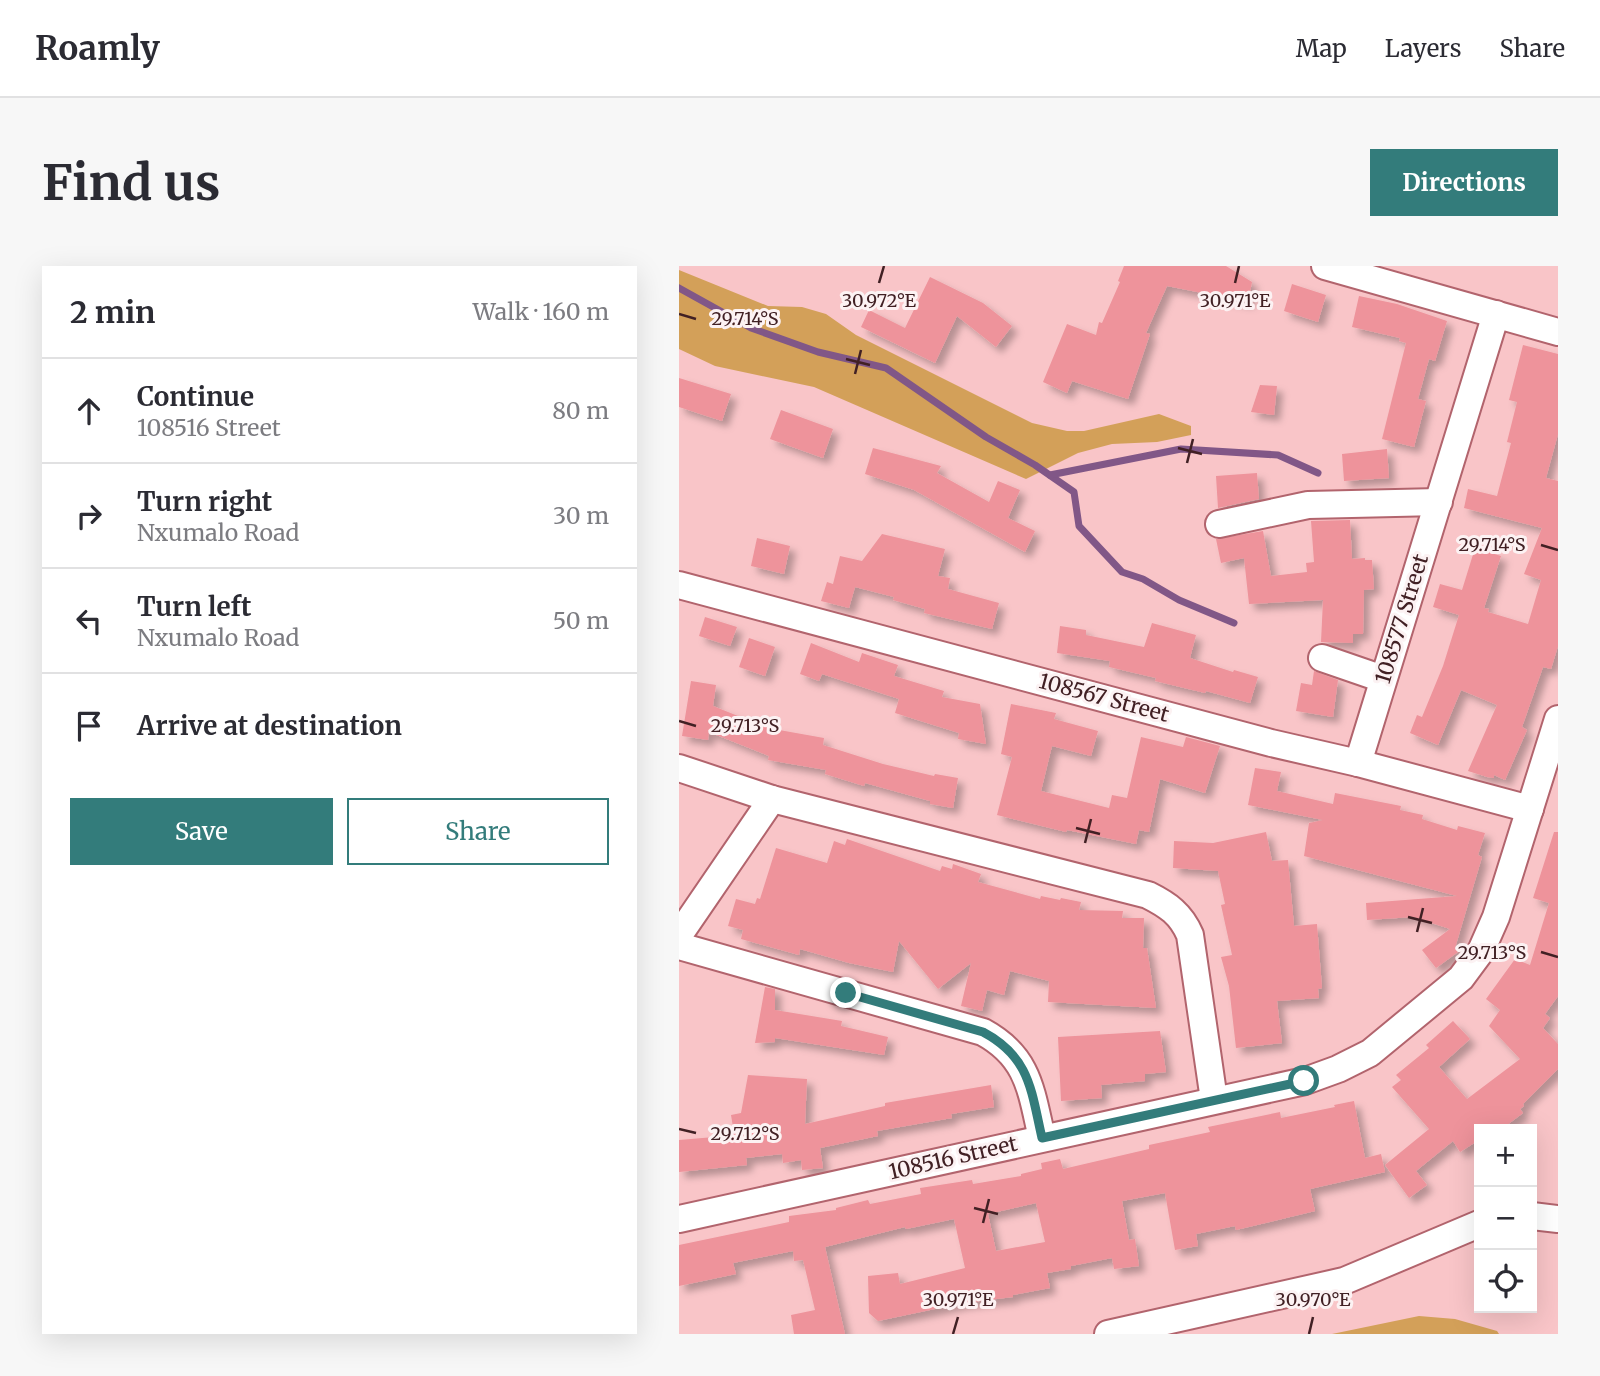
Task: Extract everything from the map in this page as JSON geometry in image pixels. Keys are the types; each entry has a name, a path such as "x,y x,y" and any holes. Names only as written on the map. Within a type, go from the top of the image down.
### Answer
{"street":[{"path":"1325,266 1558,332"},
{"name":"108577 Street","path":"1358,763 1496,314"},
{"path":"1219,524 1308,505 1439,502"},
{"name":"108567 Street","path":"679,585 954,660 1530,809"},
{"path":"1322,658 1383,679"},
{"name":"108516 Street","path":"679,1219 1304,1081 1338,1069 1370,1053 1461,978 1481,951 1496,917 1558,719"},
{"path":"679,768 772,799 1148,895 1169,905 1183,919 1190,935 1214,1100"},
{"path":"679,935 772,799"},
{"path":"679,946 983,1032 1001,1042 1015,1056 1023,1070 1042,1138"},
{"path":"1537,1217 1558,1219"},
{"path":"1108,1334 1344,1282 1474,1226"}],"shaded area":[{"path":"679,270 768,306 802,307 826,314 856,335 1032,423 1067,431 1084,431 1159,414 1191,426 1191,435 1157,442 1112,444 1078,453 1026,479 814,387 715,366 679,349"},
{"path":"1419,1316 1455,1319 1497,1331 1499,1334 1332,1334"}],"building":[{"path":"1124,266 1226,266 1252,282 1248,302 1167,286 1146,333 1150,334 1128,399 1072,381 1067,393 1043,382 1067,324 1096,335 1099,322 1102,323 1120,282 1118,281"},
{"path":"930,277 983,303 1012,326 996,347 957,316 935,363 861,327 869,310 905,328"},
{"path":"1292,284 1326,295 1318,322 1284,311"},
{"path":"1359,296 1397,304 1447,321 1435,361 1429,359 1418,399 1426,401 1414,447 1382,439 1406,343 1399,341 1400,338 1352,327"},
{"path":"1523,345 1558,354 1558,434 1546,478 1558,481 1558,646 1551,669 1543,667 1522,727 1527,730 1505,780 1494,775 1494,778 1487,777 1468,771 1497,705 1461,690 1438,745 1410,733 1417,715 1422,717 1443,666 1459,615 1433,607 1440,584 1462,590 1475,548 1501,556 1484,608 1489,609 1488,612 1528,624 1541,580 1524,574 1542,528 1464,508 1468,489 1497,496 1511,443 1507,442 1517,402 1509,400"},
{"path":"679,378 731,394 722,421 679,407"},
{"path":"1260,385 1277,386 1274,415 1251,412"},
{"path":"781,410 833,429 823,458 770,439"},
{"path":"873,448 941,466 937,473 989,502 998,481 1020,490 1008,518 1035,531 1025,552 914,490 865,474"},
{"path":"1387,449 1389,478 1344,481 1342,454"},
{"path":"1257,473 1259,499 1218,508 1216,476"},
{"path":"1350,520 1352,559 1372,560 1374,589 1364,590 1363,634 1353,634 1353,643 1321,642 1323,600 1249,604 1244,558 1221,563 1216,539 1263,531 1271,576 1307,572 1306,563 1314,562 1311,521"},
{"path":"882,534 945,549 938,576 950,578 948,589 999,603 992,629 924,613 925,609 893,600 894,597 855,587 849,608 821,601 827,582 833,584 840,556 862,561"},
{"path":"757,538 790,546 784,574 751,566"},
{"path":"705,617 737,627 730,646 699,636"},
{"path":"1152,623 1196,635 1190,658 1258,677 1250,703 1155,681 1156,678 1109,667 1110,661 1057,653 1060,626 1086,630 1086,635 1144,647"},
{"path":"749,638 775,647 765,676 739,667"},
{"path":"811,643 859,662 862,653 898,665 894,676 944,691 942,697 980,704 986,744 958,739 959,733 895,713 899,699 822,674 819,681 800,674"},
{"path":"1314,671 1338,680 1333,717 1296,711 1301,683 1312,685"},
{"path":"691,681 716,685 713,706 768,728 824,738 823,745 883,764 934,776 958,778 953,808 930,804 930,801 865,783 864,786 825,774 826,770 768,760 769,756 709,732 708,740 682,736"},
{"path":"1011,704 1056,713 1054,719 1098,731 1091,756 1052,746 1041,791 1109,808 1112,795 1127,798 1141,737 1183,747 1186,737 1220,746 1205,793 1160,779 1149,832 1139,830 1136,844 1067,830 1066,832 997,815 1012,757 1001,754"},
{"path":"1255,768 1281,772 1277,791 1333,804 1335,793 1401,806 1400,810 1423,815 1422,819 1457,830 1458,826 1485,833 1478,855 1482,857 1455,948 1458,952 1436,968 1422,950 1450,929 1413,917 1367,920 1366,903 1457,896 1304,856 1309,823 1323,820 1248,805"},
{"path":"1266,832 1272,861 1288,860 1294,926 1317,924 1322,988 1318,989 1319,998 1277,1001 1282,1043 1236,1048 1229,986 1221,957 1232,955 1221,905 1225,904 1218,871 1173,868 1174,841 1213,843"},
{"path":"1554,832 1558,832 1558,996 1545,1014 1550,1018 1543,1028 1558,1044 1558,1069 1523,1104 1520,1109 1523,1113 1508,1124 1474,1124 1474,1143 1460,1152 1453,1141 1416,1171 1427,1185 1409,1198 1385,1165 1429,1129 1392,1087 1401,1080 1396,1075 1429,1048 1426,1045 1453,1021 1470,1039 1439,1067 1467,1099 1520,1059 1489,1026 1500,1010 1486,999 1515,959 1530,965 1549,903 1533,898"},
{"path":"847,839 940,871 942,866 952,869 953,864 981,874 978,882 1040,899 1041,896 1081,902 1079,910 1123,911 1122,918 1144,918 1143,948 1147,948 1156,1008 1048,1002 1049,981 1010,971 1004,995 987,990 982,1011 961,1006 971,963 938,989 899,941 893,972 800,949 799,955 741,939 743,930 728,926 736,899 755,904 757,898 760,899 776,848 827,863 834,841 845,845"},
{"path":"765,987 775,989 775,1010 842,1021 841,1026 888,1037 884,1055 775,1038 775,1042 755,1043"},
{"path":"1160,1031 1166,1072 1145,1074 1145,1081 1101,1085 1102,1098 1061,1101 1058,1037"},
{"path":"748,1075 807,1079 805,1124 885,1106 885,1103 991,1085 994,1107 951,1114 952,1118 877,1131 878,1136 820,1148 823,1168 802,1170 801,1160 783,1163 782,1154 746,1158 747,1165 679,1172 679,1140 726,1136 725,1128 733,1127 731,1115 741,1113"},
{"path":"1354,1101 1365,1158 1381,1154 1385,1172 1310,1189 1315,1211 1236,1230 1235,1226 1196,1234 1198,1246 1175,1250 1165,1193 1122,1201 1129,1240 1135,1239 1139,1266 1114,1269 1112,1258 1071,1266 1071,1269 1047,1273 1050,1288 878,1321 869,1313 868,1276 898,1273 900,1284 965,1268 954,1219 906,1229 905,1227 825,1247 845,1334 794,1334 791,1315 815,1310 803,1260 794,1261 793,1251 733,1263 736,1274 679,1286 679,1245 789,1222 789,1216 836,1210 868,1200 870,1204 921,1194 920,1188 972,1180 973,1184 1021,1176 1042,1169 1041,1163 1060,1159 1063,1169 1149,1149 1149,1145 1210,1132 1208,1127 1280,1112 1281,1118 1335,1107 1334,1105","holes":["1036,1203 1045,1242 996,1251 988,1214"]}],"waterway":[{"path":"679,288 751,328 818,352 886,368 986,437 1035,465 1074,492 1079,526 1122,572 1143,579 1179,600 1234,623"},
{"path":"1050,475 1181,449 1278,455 1318,473"}],"route":[{"path":"846,993 983,1032 1001,1042 1015,1056 1023,1070 1042,1138 1304,1081"}]}
